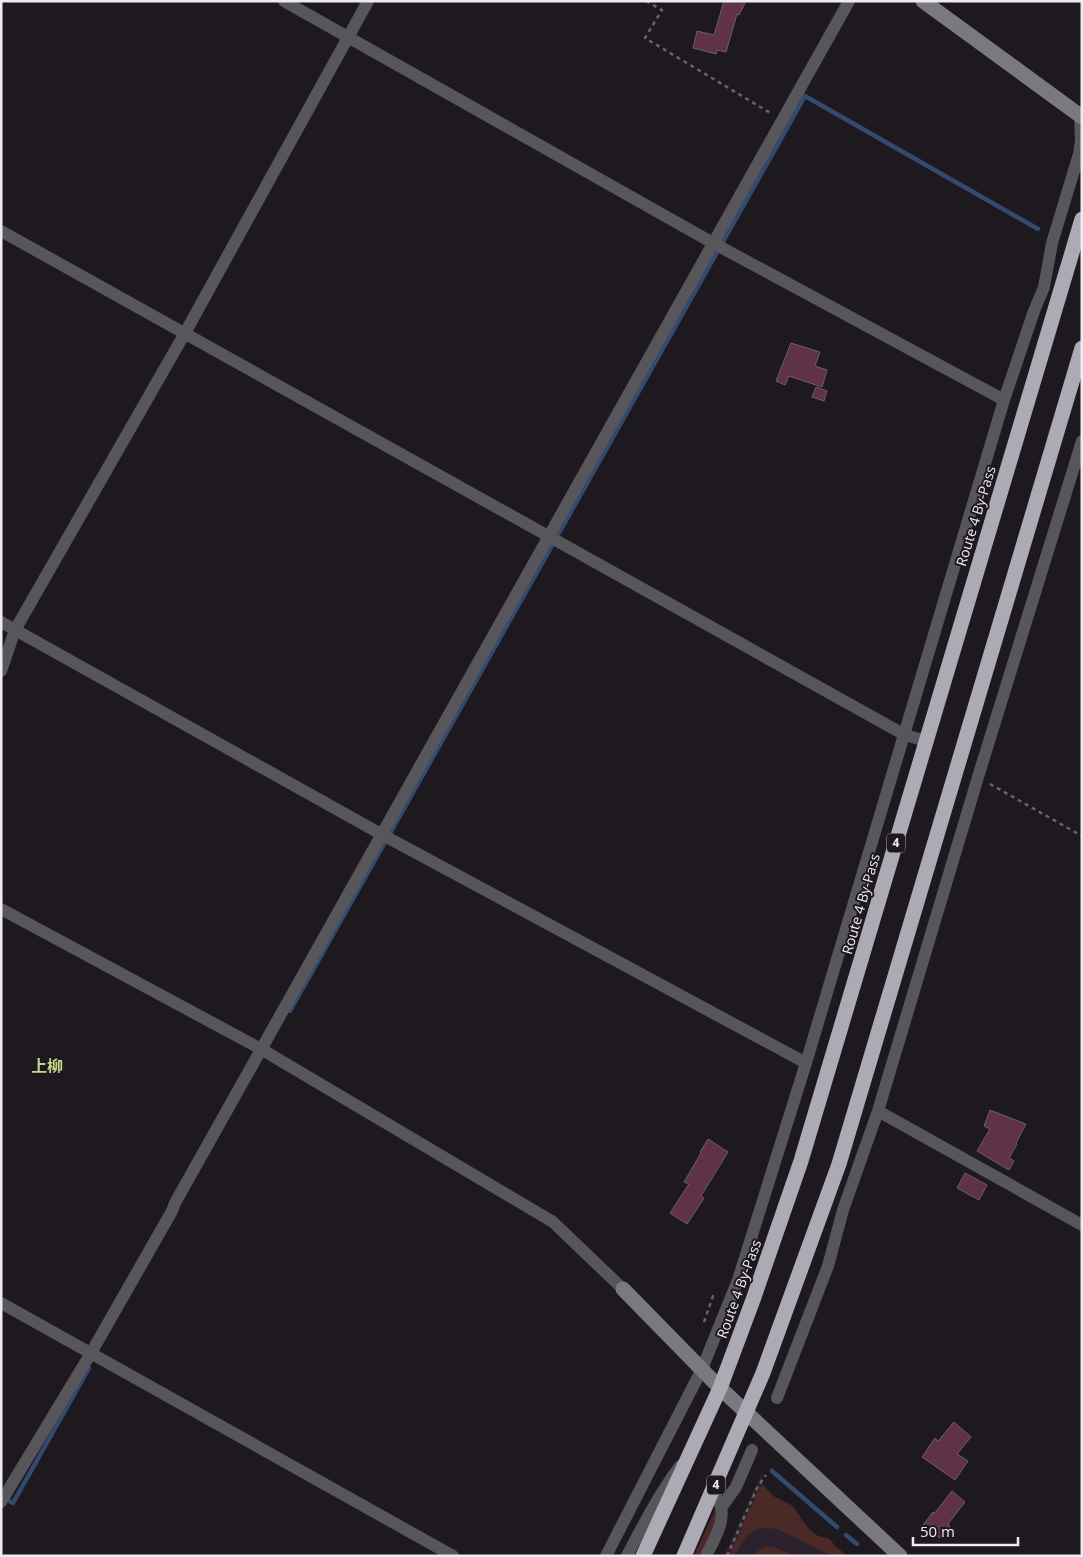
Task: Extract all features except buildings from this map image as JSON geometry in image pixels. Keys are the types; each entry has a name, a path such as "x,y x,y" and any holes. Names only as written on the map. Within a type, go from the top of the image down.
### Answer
{"highway":[{"name":"Route 4 By-Pass","path":"643,1556 720,1388 801,1161 1082,219"},
{"name":"4","path":"684,1556 746,1413 785,1316 825,1204 861,1092 1082,348"}],"street":[{"path":"284,1 713,243 1004,400"},
{"path":"1,672 15,630 186,333 368,1"},
{"path":"1,1502 91,1353 172,1211 849,1"},
{"path":"606,1556 702,1370 738,1280 806,1063 1004,400 1034,311 1044,288 1052,244 1079,154 1081,117 923,1"},
{"path":"1,231 905,735 926,741"},
{"path":"1044,288 1060,293"},
{"path":"777,1398 828,1266 843,1210 878,1111 978,777 1082,441"},
{"path":"1,622 382,834 806,1063"},
{"path":"1,909 261,1049 553,1222 623,1289 720,1388 900,1556"},
{"path":"878,1111 1082,1225"},
{"path":"825,1204 843,1210"},
{"path":"738,1280 754,1297"},
{"path":"1,1303 453,1556"},
{"path":"721,1508 736,1487 752,1450"},
{"path":"627,1556 668,1482 689,1453"},
{"path":"706,1556 721,1522 720,1502 712,1493"}],"path":[{"path":"646,1 662,10 645,38 782,120"},
{"path":"978,777 1082,836"},
{"path":"727,1556 758,1486 766,1474"}],"shaded area":[{"path":"762,1472 764,1486 773,1496 791,1505 808,1528 818,1536 830,1539 847,1556 724,1556"},
{"path":"764,1486 773,1496 791,1505 808,1528 818,1536 830,1539 847,1556 834,1556 779,1530 766,1528 755,1531 745,1539 735,1556 729,1556 760,1487"},
{"path":"715,1510 717,1512 717,1519 702,1556 694,1556"},
{"path":"768,1546 795,1556 755,1556 760,1549"}],"waterway":[{"path":"290,1011 805,96 1038,229"},
{"path":"4,1498 13,1503 89,1368"},
{"path":"772,1471 837,1527"},
{"path":"846,1535 857,1544"}],"district":[{"name":"上柳","path":"47,1066"}]}
